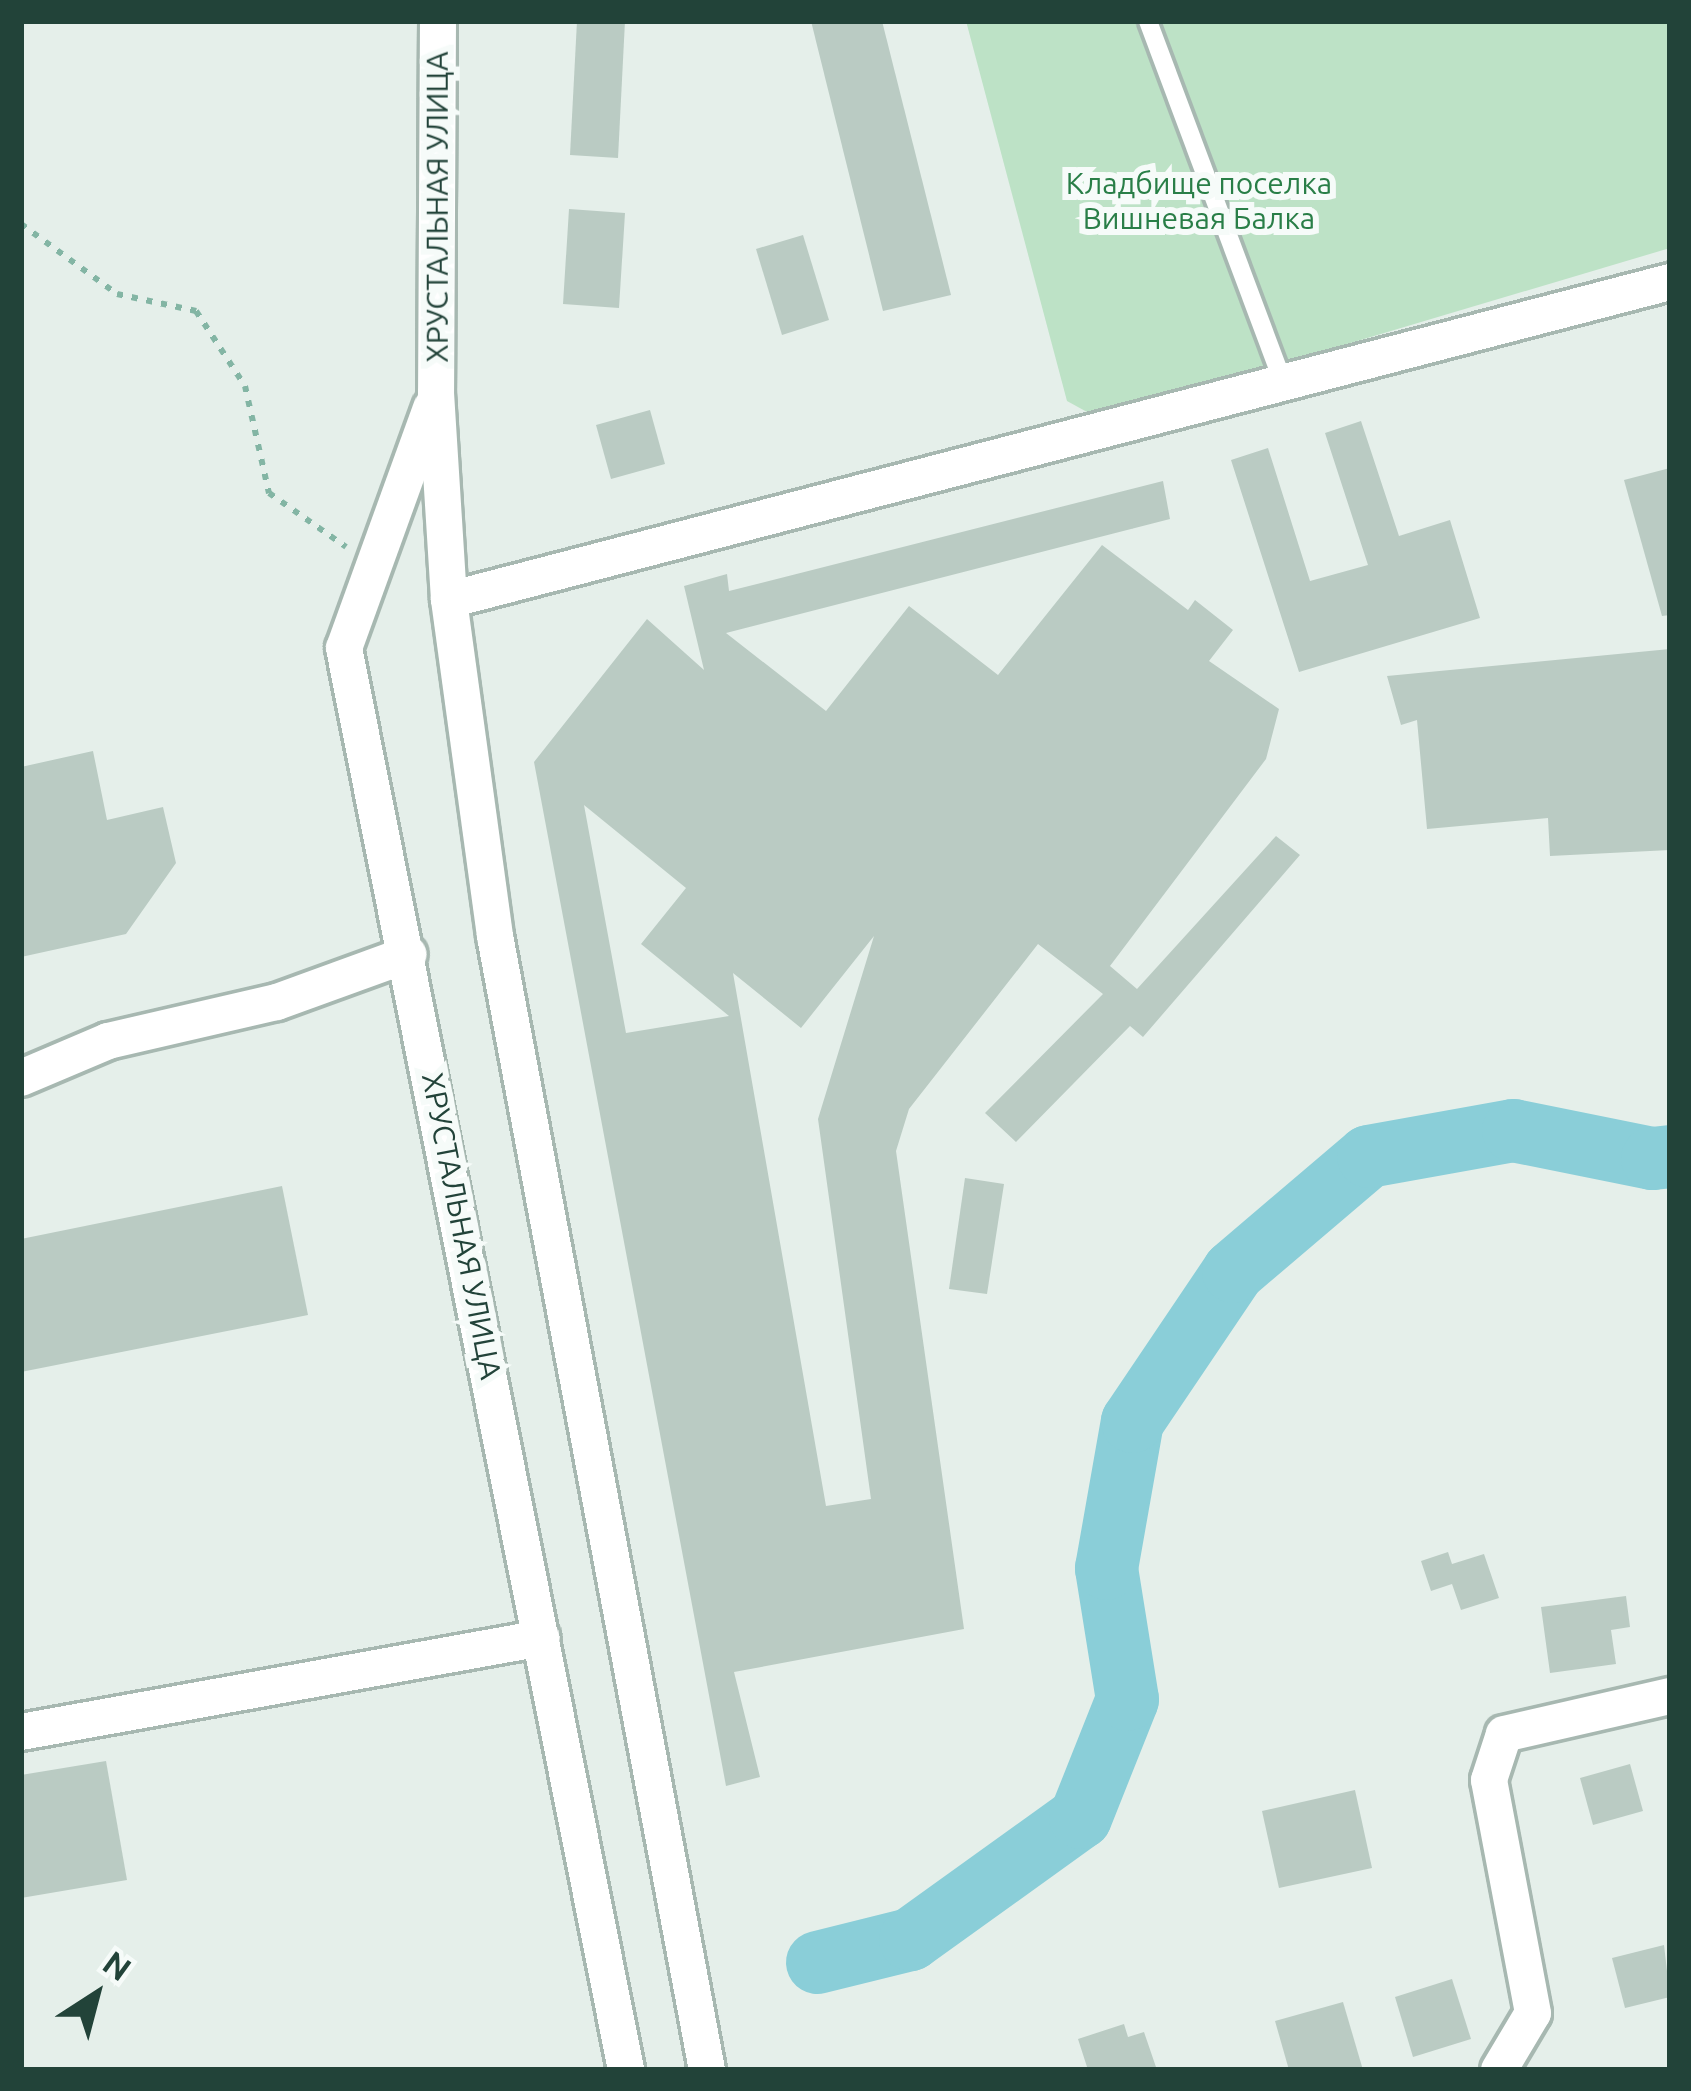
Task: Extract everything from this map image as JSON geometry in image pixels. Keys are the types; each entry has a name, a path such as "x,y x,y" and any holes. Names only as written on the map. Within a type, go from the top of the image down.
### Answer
{"street":[{"name":"ХРУСТАЛЬНАЯ УЛИЦА","path":"438,21 436,393 449,600 495,936 707,2070"},
{"path":"449,600 1670,282"},
{"name":"ХРУСТАЛЬНАЯ УЛИЦА","path":"436,393 344,648 409,954 626,2070"},
{"path":"21,1078 108,1041 277,1002 409,954"},
{"path":"21,1732 542,1638"},
{"path":"1499,2070 1533,2013 1489,1780 1504,1734 1670,1696"}],"lane":[{"path":"1148,21 1283,383"}],"path":[{"path":"21,224 117,293 196,311 245,386 269,493 374,567"}],"green space":[{"name":"Кладбище поселка Вишневая Балка","path":"966,21 1670,21 1670,248 1098,418 1067,401"}],"building":[{"path":"577,21 625,21 618,158 570,155"},
{"path":"811,21 882,21 951,295 883,311"},
{"path":"569,209 625,213 619,308 563,304"},
{"path":"803,235 829,320 782,335 756,249"},
{"path":"650,410 665,464 611,479 596,425"},
{"path":"1361,421 1399,536 1450,520 1480,618 1299,672 1231,460 1268,448 1310,581 1368,565 1325,433"},
{"path":"1670,468 1670,615 1662,616 1624,480"},
{"path":"1163,481 1170,519 726,633 826,711 909,606 998,675 1102,545 1188,610 1195,600 1233,630 1209,661 1279,709 1266,759 1110,966 1137,989 1276,836 1300,855 1143,1037 1130,1026 1016,1142 985,1113 1103,994 1038,944 909,1109 896,1151 964,1629 734,1672 760,1777 726,1786 534,762 647,619 704,670 684,586 727,574 729,591","holes":["584,805 686,888 641,944 729,1016 626,1033","874,936 818,1119 871,1499 826,1506 733,973 801,1028"]},
{"path":"1670,649 1670,850 1550,856 1548,818 1427,829 1417,720 1401,725 1387,676"},
{"path":"93,751 107,820 163,807 176,863 126,934 21,957 21,767"},
{"path":"965,1178 1004,1184 987,1294 949,1289"},
{"path":"282,1186 308,1315 21,1372 21,1239"},
{"path":"1448,1552 1452,1564 1484,1554 1499,1598 1461,1610 1452,1584 1431,1591 1421,1561"},
{"path":"1626,1596 1630,1627 1611,1630 1616,1664 1550,1673 1541,1607"},
{"path":"106,1761 127,1880 21,1898 21,1775"},
{"path":"1630,1764 1643,1811 1593,1825 1580,1778"},
{"path":"1355,1790 1372,1868 1279,1888 1262,1811"},
{"path":"1664,1945 1670,1997 1625,2008 1612,1958"},
{"path":"1452,1979 1471,2039 1413,2057 1395,1997"},
{"path":"1343,2002 1363,2070 1289,2070 1275,2021"},
{"path":"1124,2024 1128,2037 1144,2032 1157,2070 1088,2070 1078,2039"}],"waterway":[{"path":"817,1962 910,1939 1080,1817 1127,1699 1106,1568 1132,1421 1233,1271 1368,1156 1513,1130 1652,1158 1670,1156"}]}
